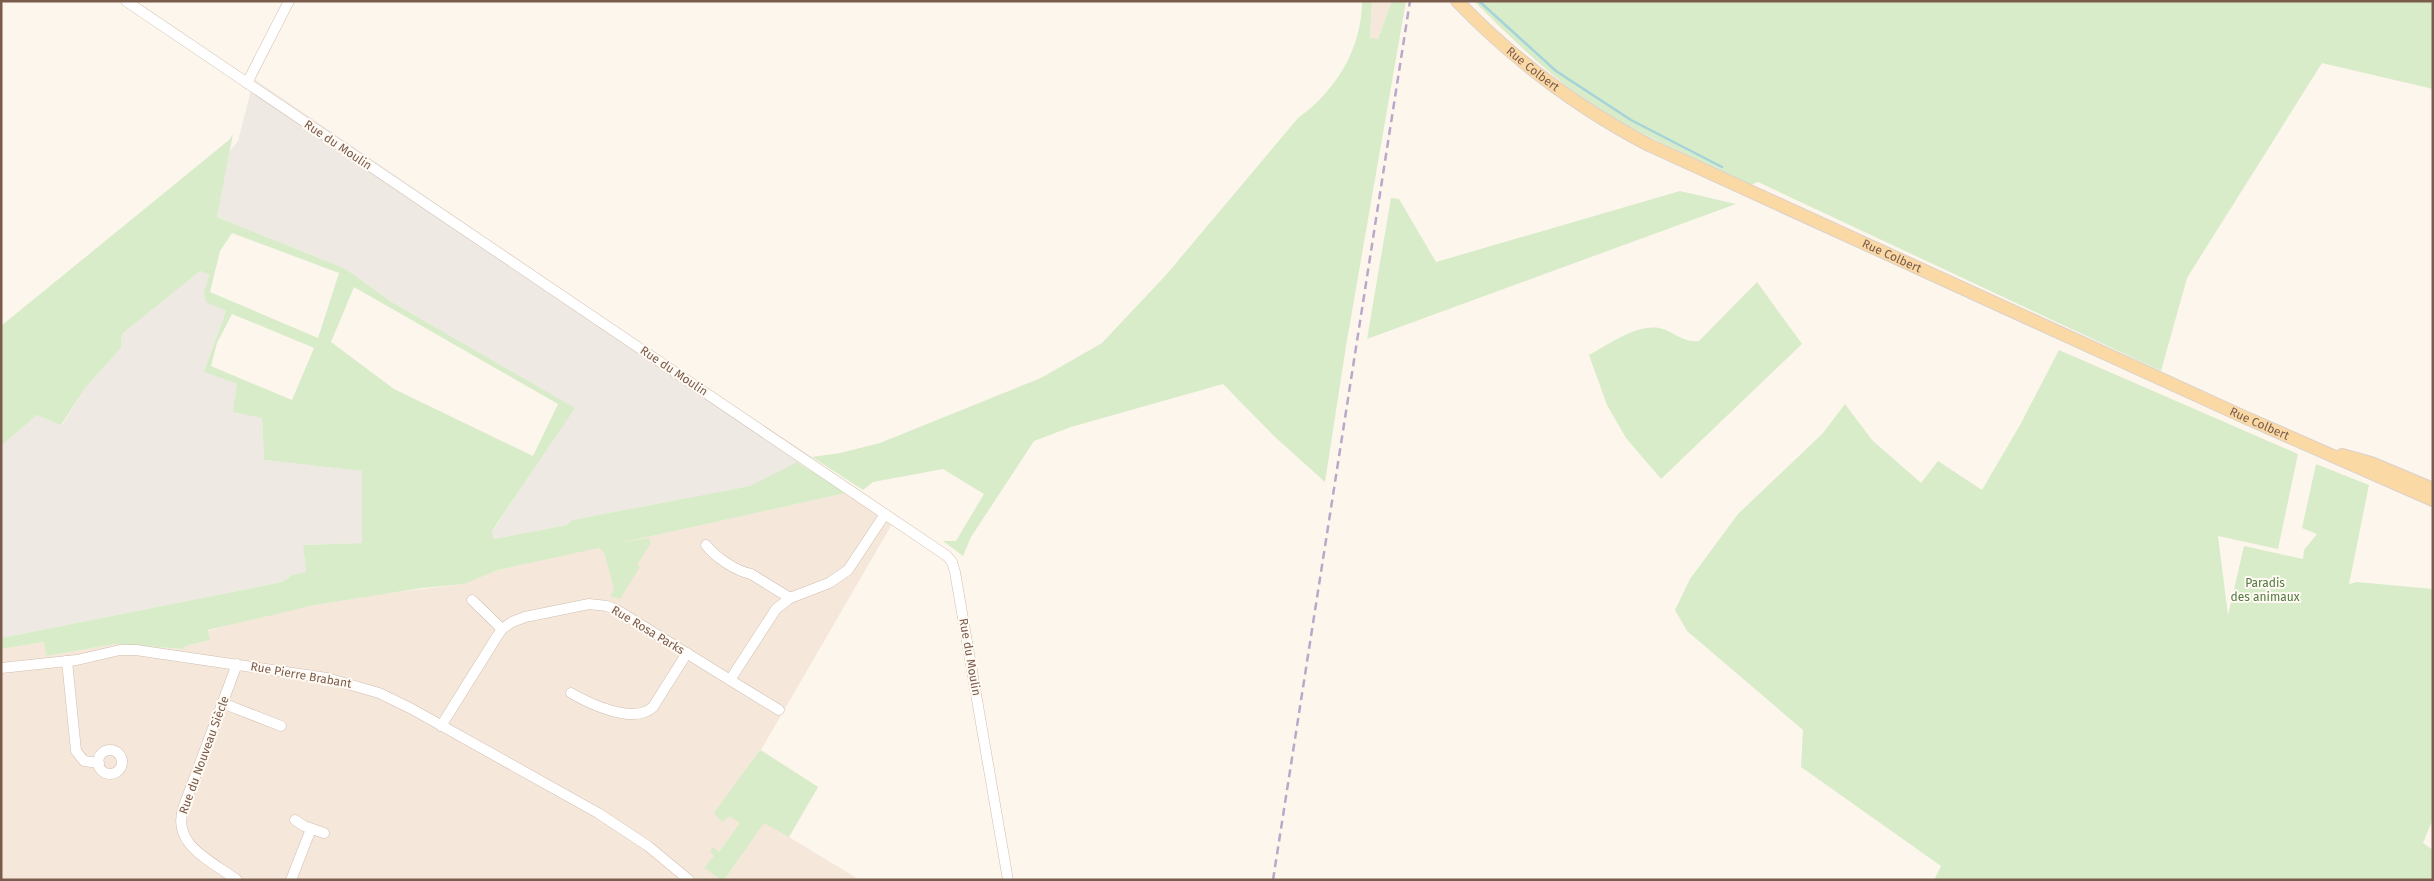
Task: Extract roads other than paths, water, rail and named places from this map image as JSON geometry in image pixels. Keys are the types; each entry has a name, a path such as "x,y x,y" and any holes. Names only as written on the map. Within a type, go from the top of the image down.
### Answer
{"main road":[{"name":"Rue Colbert","path":"1457,1 1558,89 1600,118 1649,145 2361,470 2406,483"},
{"name":"Rue Colbert","path":"1463,1 1486,28"},
{"path":"2406,483 2433,489"},
{"path":"2406,483 2433,500"}],"street":[{"name":"Rue du Moulin","path":"126,1 942,552 954,567 1008,880"},
{"path":"247,83 289,1"},
{"path":"730,680 773,612 790,598 829,583 848,570 885,514"},
{"path":"706,545 712,552 743,572 751,574 790,598"},
{"path":"441,726 502,629 472,600"},
{"name":"Rue Rosa Parks","path":"502,629 525,617 583,605 601,605 617,610 779,710"},
{"name":"Rue Pierre Brabant","path":"1,668 67,661 128,650 327,678 360,686 402,704 609,819 648,846 680,875"},
{"path":"571,693 602,709 646,712 653,707 687,653"},
{"path":"67,661 76,752 84,761 98,763"},
{"name":"Rue du Nouveau Siècle","path":"236,664 184,806 180,822 181,832 188,843 237,880"},
{"path":"222,703 281,726"},
{"path":"295,820 311,829 324,833"},
{"path":"291,880 311,829"}],"waterway":[{"path":"1479,1 1556,71 1631,120 1722,167"}],"railway":[{"path":"1273,880 1410,1"}],"park label":[{"name":"Paradis des animaux","path":"2265,590"}]}
